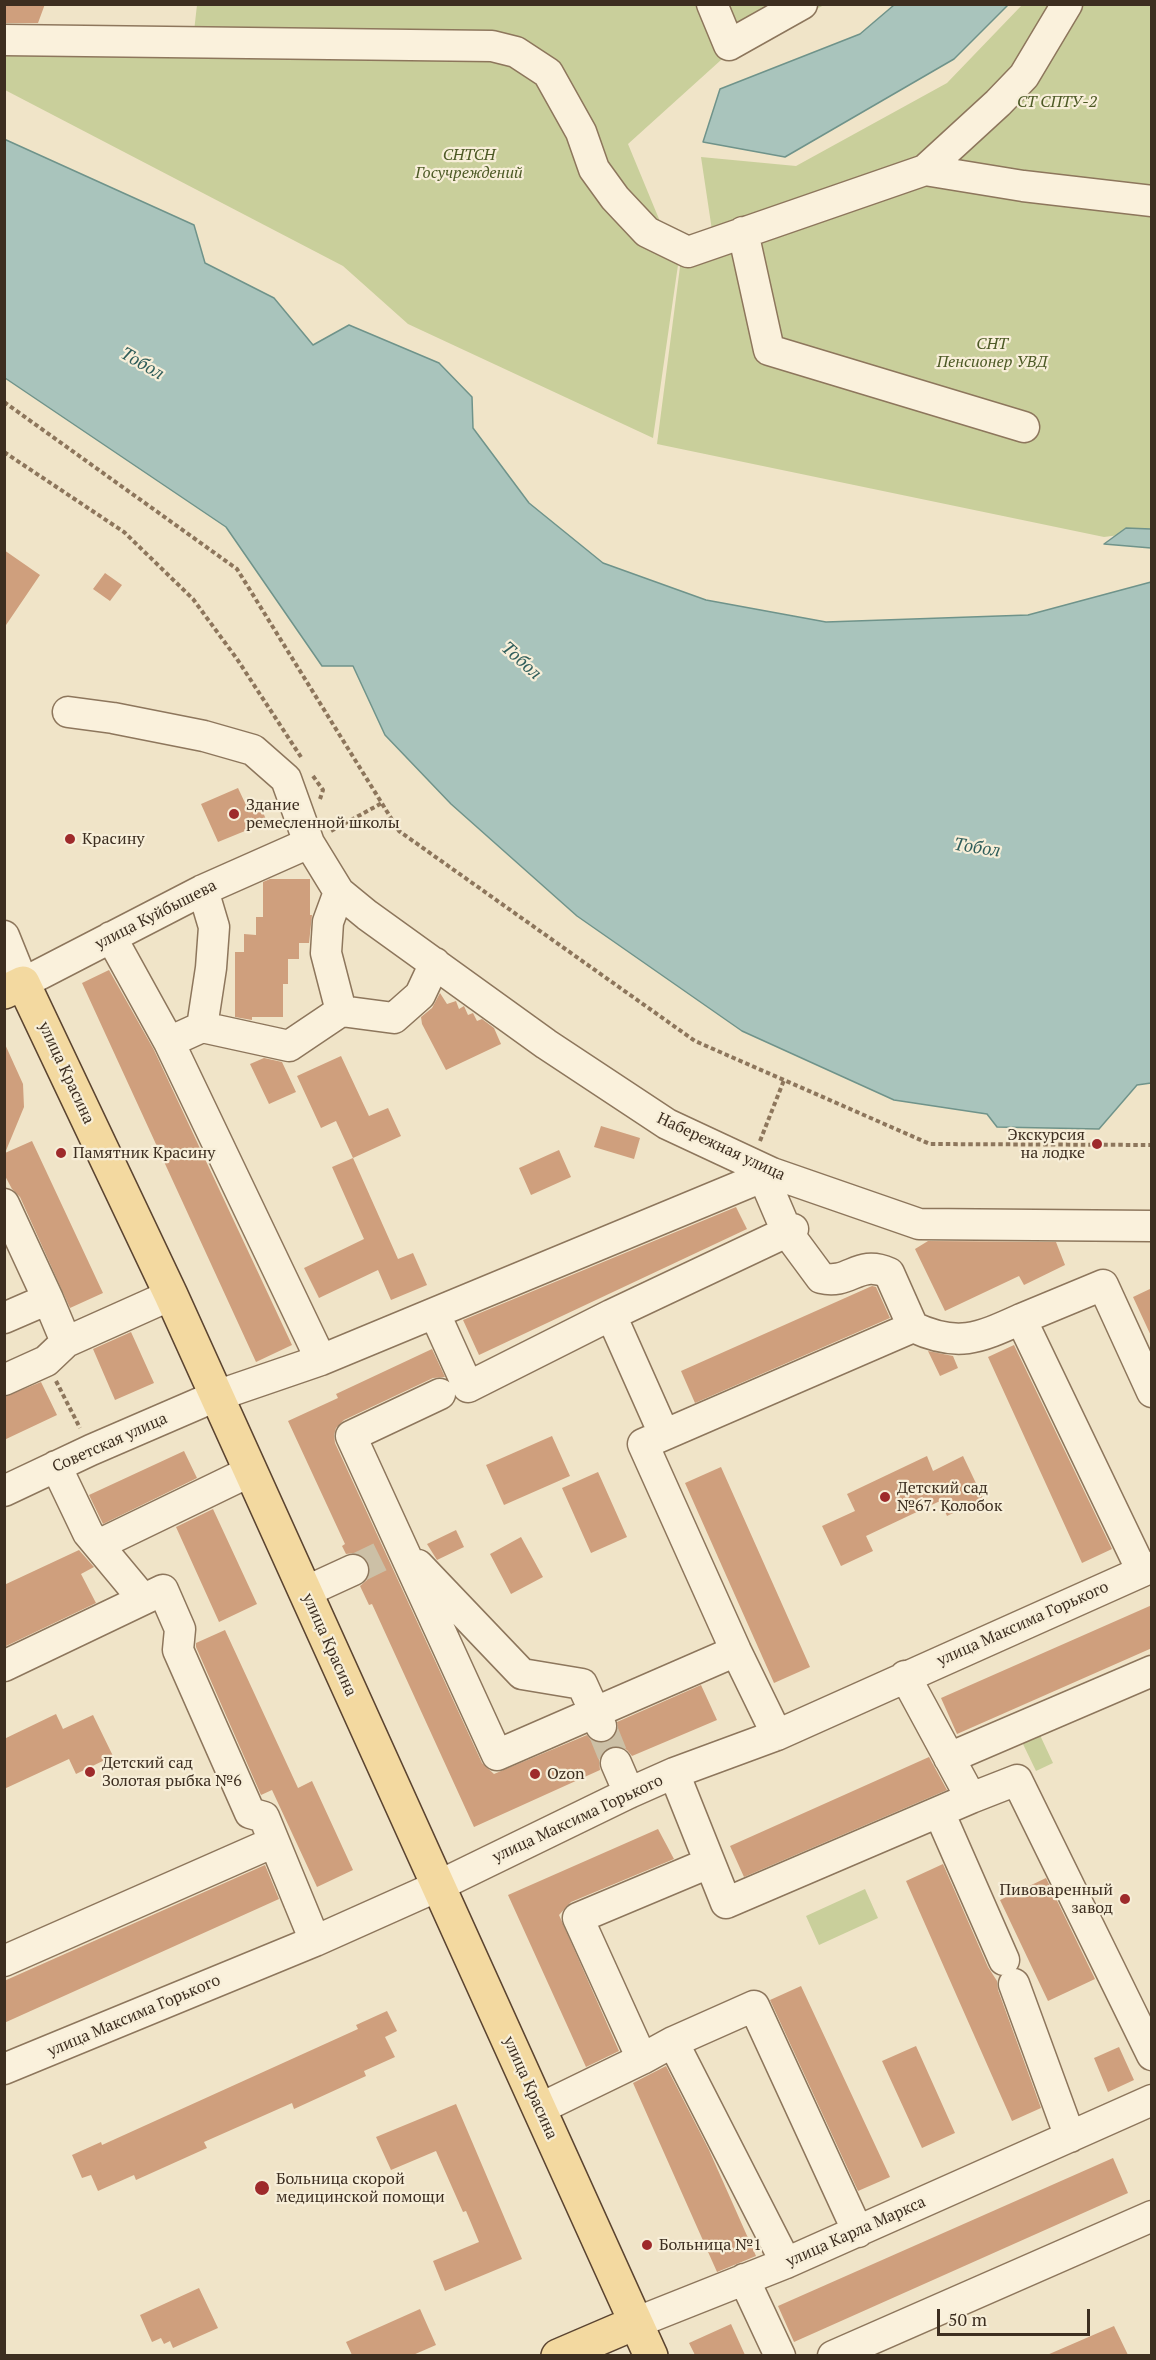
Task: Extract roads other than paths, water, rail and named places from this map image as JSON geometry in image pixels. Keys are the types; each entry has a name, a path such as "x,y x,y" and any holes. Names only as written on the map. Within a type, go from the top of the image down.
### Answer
{"main road":[{"name":"улица Красина","path":"14,988 171,1295 651,2355"},
{"name":"улица Карла Маркса","path":"558,2355 635,2323"}],"street":[{"path":"712,4 729,45 802,4"},
{"path":"4,40 492,46 516,52 548,73 581,132 594,169 615,198 647,232 688,252 925,170 1024,76 1067,4"},
{"path":"925,170 1023,186 1152,201"},
{"path":"743,232 769,350 1024,427"},
{"name":"Набережная улица","path":"68,712 113,718 204,736 253,750 286,779 309,843 339,891 367,915 546,1044 667,1124 762,1171 919,1224 1150,1237"},
{"name":"улица Куйбышева","path":"14,988 204,890 309,843"},
{"path":"202,1027 211,968 214,927 204,890"},
{"path":"339,891 328,922 326,953 341,1011"},
{"name":"улица Красина","path":"4,936 14,988"},
{"path":"111,937 169,1042 321,1360"},
{"path":"169,1042 202,1027 289,1046 341,1011 394,1018 420,995 435,963"},
{"path":"762,1171 790,1230 821,1278 834,1281 868,1267 877,1267 889,1272 913,1327 933,1336 969,1339 979,1337 1103,1285 1152,1392"},
{"name":"Советская улица","path":"4,1491 91,1450 216,1396 321,1360 435,1314 762,1171"},
{"path":"4,1204 48,1299 56,1352"},
{"path":"435,1314 468,1387 611,1315 790,1230"},
{"path":"4,1380 171,1295"},
{"path":"4,1318 48,1299"},
{"path":"611,1315 664,1434"},
{"path":"1020,1318 1147,1569"},
{"path":"777,1735 736,1651 643,1444 913,1327"},
{"path":"440,1394 351,1436 396,1549 497,1755 597,1719 736,1651"},
{"path":"57,1466 88,1533 143,1599"},
{"path":"98,1545 251,1471"},
{"path":"396,1549 522,1674 582,1684 597,1719"},
{"name":"улица Максима Горького","path":"4,2069 315,1941 438,1886 629,1793 674,1773 777,1735 1147,1569"},
{"path":"305,1592 353,1570"},
{"path":"4,1666 163,1590 180,1629 178,1650 250,1813 264,1817 315,1941"},
{"path":"949,1758 1152,1671"},
{"path":"905,1676 971,1798"},
{"path":"616,1763 629,1793"},
{"path":"674,1773 726,1903 1017,1780 1152,2055"},
{"path":"939,1812 1009,1972 1070,2137"},
{"path":"4,1961 274,1842"},
{"path":"642,2059 578,1918 709,1863"},
{"path":"539,2109 673,2042 754,2006 858,2232"},
{"path":"673,2042 786,2263"},
{"name":"улица Карла Маркса","path":"635,2323 858,2232 1152,2100"},
{"path":"833,2355 1152,2216"},
{"path":"744,2279 780,2355"}],"water":[{"path":"894,5 1008,5 954,59 785,157 703,142 720,89 860,34"},
{"name":"Тобол","path":"4,139 194,225 205,263 274,298 313,345 349,325 439,363 472,397 473,428 529,503 603,563 706,600 826,622 1028,615 1151,582 1151,1083 1137,1085 1099,1129 997,1127 987,1114 894,1100 742,1031 577,916 451,804 385,735 353,666 322,666 226,527 5,378"},
{"path":"1126,528 1151,529 1151,548 1104,544"}],"tunnel":[{"path":"353,1570 392,1551"},
{"path":"601,1726 616,1763"}],"place":[{"name":"Здание ремесленной школы","path":"234,814"},
{"name":"Красину","path":"70,839"},
{"name":"Экскурсия на лодке","path":"1097,1144"},
{"name":"Памятник Красину","path":"61,1153"},
{"name":"Детский сад №67. Колобок","path":"885,1497"},
{"name":"Детский сад Золотая рыбка №6","path":"90,1772"},
{"name":"Ozon","path":"535,1774"},
{"name":"Пивоваренный завод","path":"1125,1899"},
{"name":"Больница скорой медицинской помощи","path":"262,2188"},
{"name":"Больница №1","path":"647,2245"}],"park label":[{"name":"СТ СПТУ-2","path":"1057,102"},
{"name":"СНТСН Госучреждений","path":"469,164"},
{"name":"СНТ Пенсионер УВД","path":"992,353"}]}
